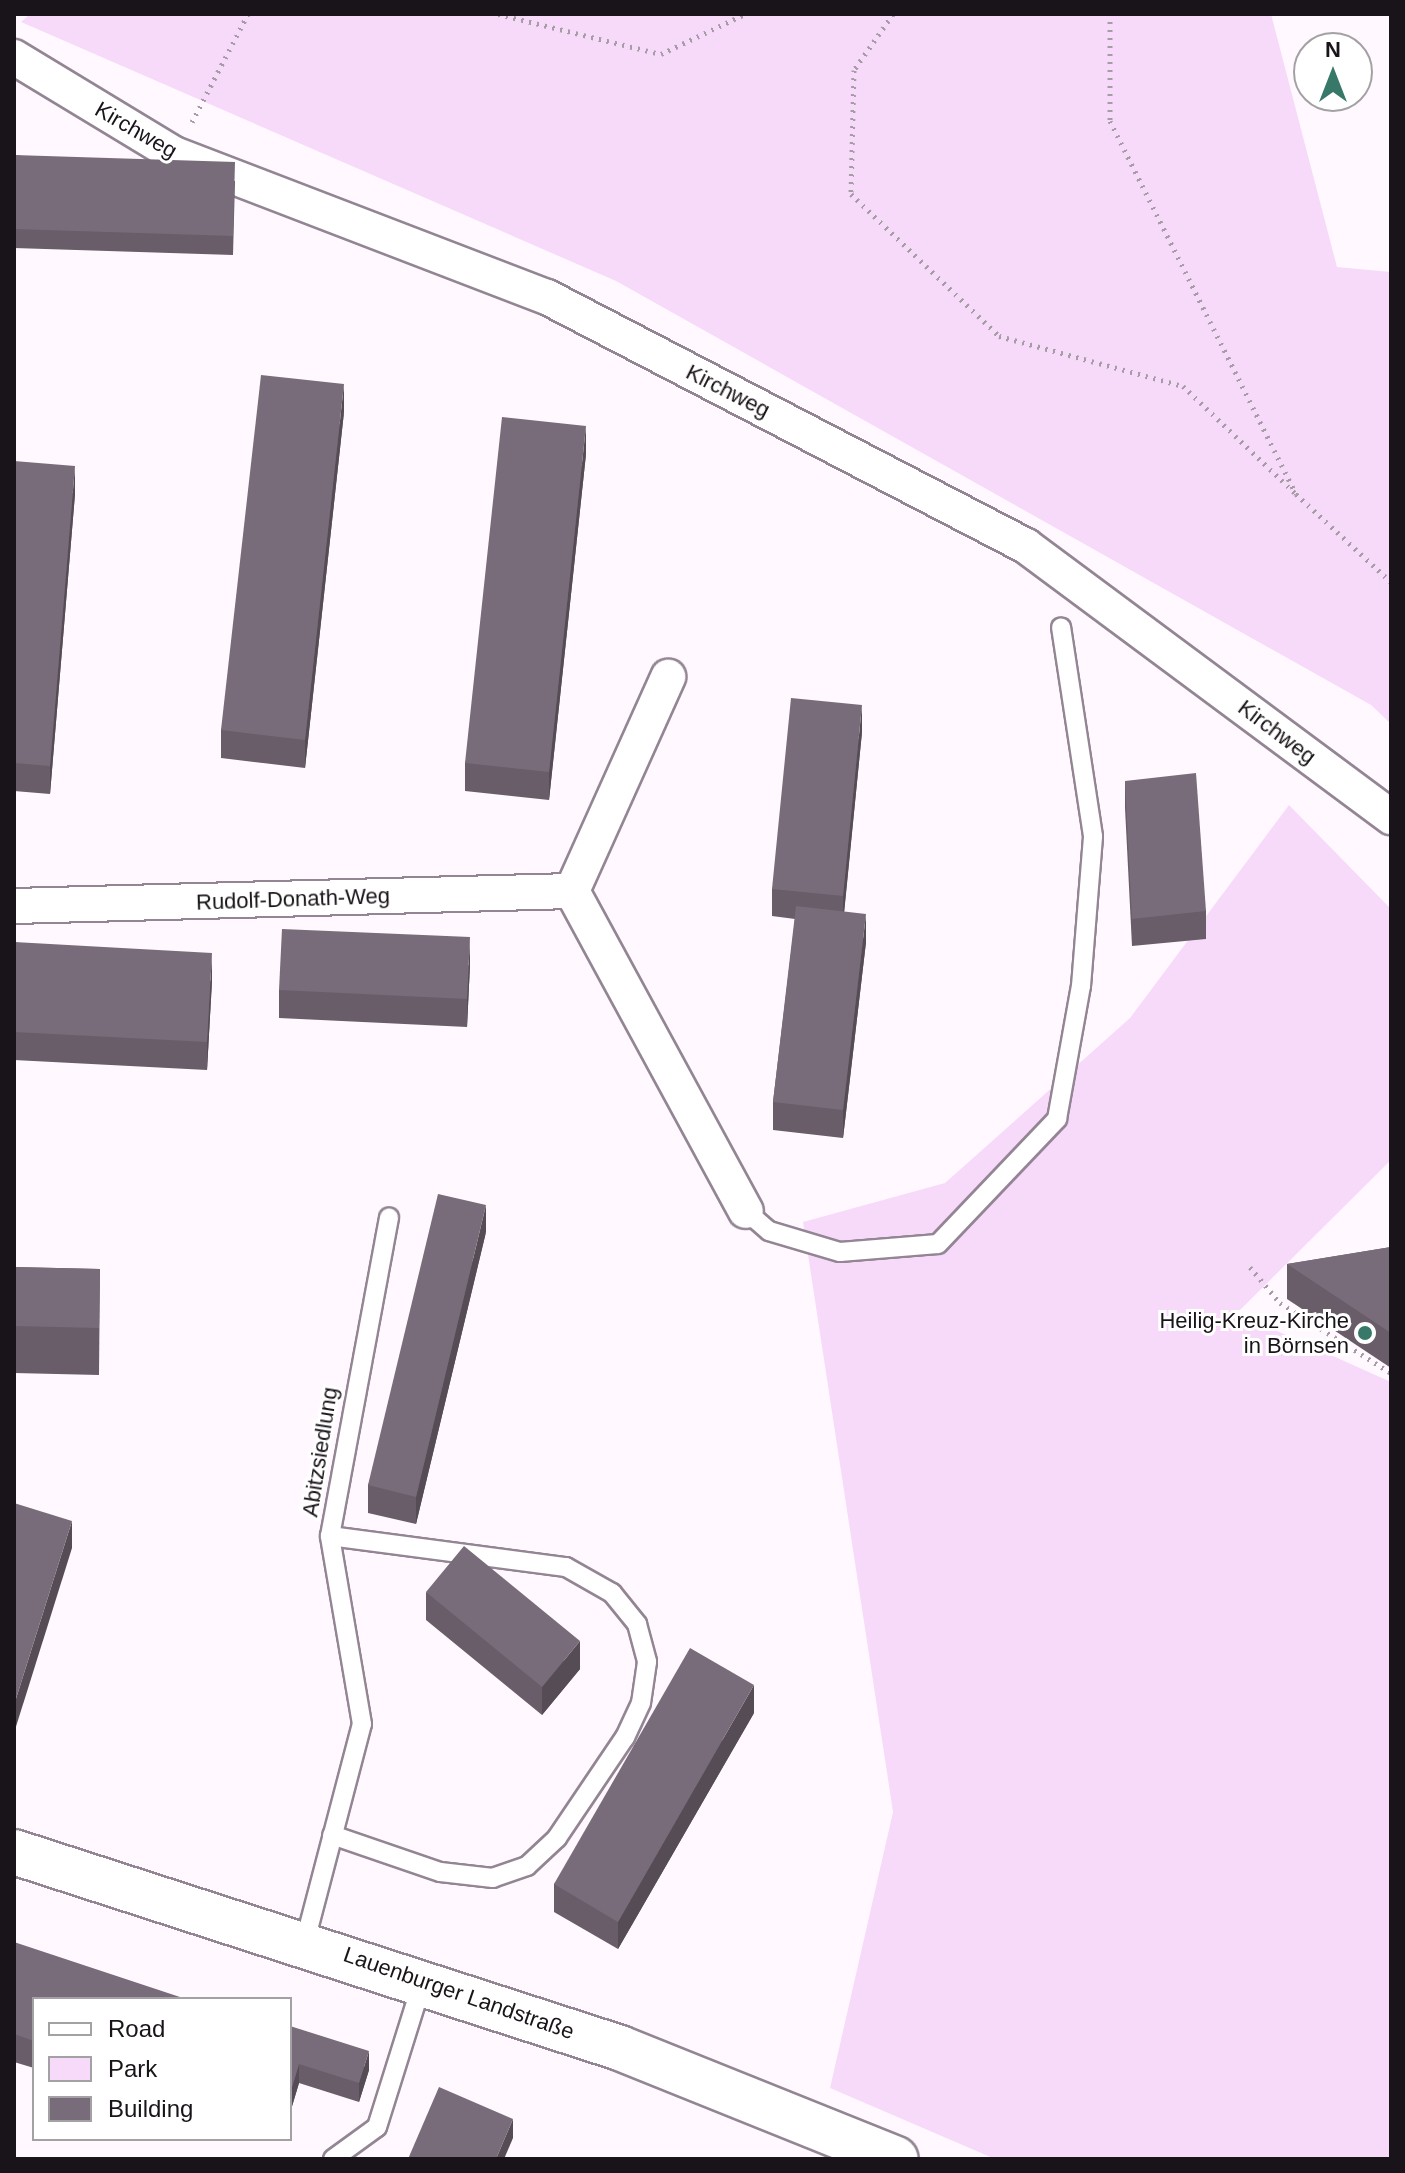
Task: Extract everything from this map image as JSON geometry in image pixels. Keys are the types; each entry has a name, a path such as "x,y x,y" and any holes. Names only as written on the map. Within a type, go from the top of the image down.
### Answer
{"main road":[{"name":"Lauenburger Landstraße","path":"14,1852 305,1941 620,2048 896,2159"}],"street":[{"name":"Kirchweg","path":"14,57 174,154 547,297 1026,546 1391,817"},
{"path":"668,677 572,891 746,1211"},
{"name":"Rudolf-Donath-Weg","path":"14,906 572,891"}],"lane":[{"path":"746,1211 769,1231 840,1252 938,1244 1057,1119 1081,986 1093,836 1061,627"},
{"name":"Abitzsiedlung","path":"305,1941 362,1712 330,1536 389,1217"},
{"path":"330,1536 566,1567 612,1593 637,1624 647,1662 641,1703 625,1737 557,1838 527,1866 493,1878 440,1872 332,1835"},
{"path":"333,2159 377,2127 423,1981"}],"path":[{"path":"174,154 248,14"},
{"path":"498,14 661,54 745,14"},
{"path":"893,14 854,70 851,194 999,336 1183,386 1391,582"},
{"path":"1110,14 1110,121 1296,494"},
{"path":"1250,1267 1280,1303 1391,1373"}],"green space":[{"path":"30,14 1271,14 1293,98 1293,112 1297,112 1337,267 1391,272 1391,724 1371,705 616,281 21,22"},
{"path":"1289,805 1391,909 1391,1160 1237,1313 1391,1382 1391,2159 995,2159 830,2088 893,1812 803,1222 945,1183 1130,1018"}],"building":[{"path":"14,155 235,162 233,236 14,229"},
{"path":"261,375 344,384 305,740 221,730"},
{"path":"502,417 586,426 549,772 465,763"},
{"path":"14,461 75,466 50,766 14,763"},
{"path":"791,698 862,705 843,896 772,889"},
{"path":"1196,773 1206,911 1132,919 1125,781"},
{"path":"796,906 866,914 843,1110 773,1102"},
{"path":"282,929 470,937 467,999 279,990"},
{"path":"14,942 212,953 207,1042 14,1032"},
{"path":"438,1194 486,1205 416,1497 368,1485"},
{"path":"1391,1247 1391,1333 1287,1264"},
{"path":"14,1267 100,1269 99,1328 14,1326"},
{"path":"14,1503 72,1521 14,1705"},
{"path":"464,1546 580,1641 542,1687 426,1592"},
{"path":"690,1648 754,1685 618,1922 554,1884"},
{"path":"14,1942 180,1997 32,1997 32,2040 14,2034"},
{"path":"292,2027 369,2051 359,2083 299,2064 292,2087"},
{"path":"439,2087 513,2119 496,2159 408,2159"}],"place":[{"name":"Heilig-Kreuz-Kirche in Börnsen","path":"1365,1333"}]}
